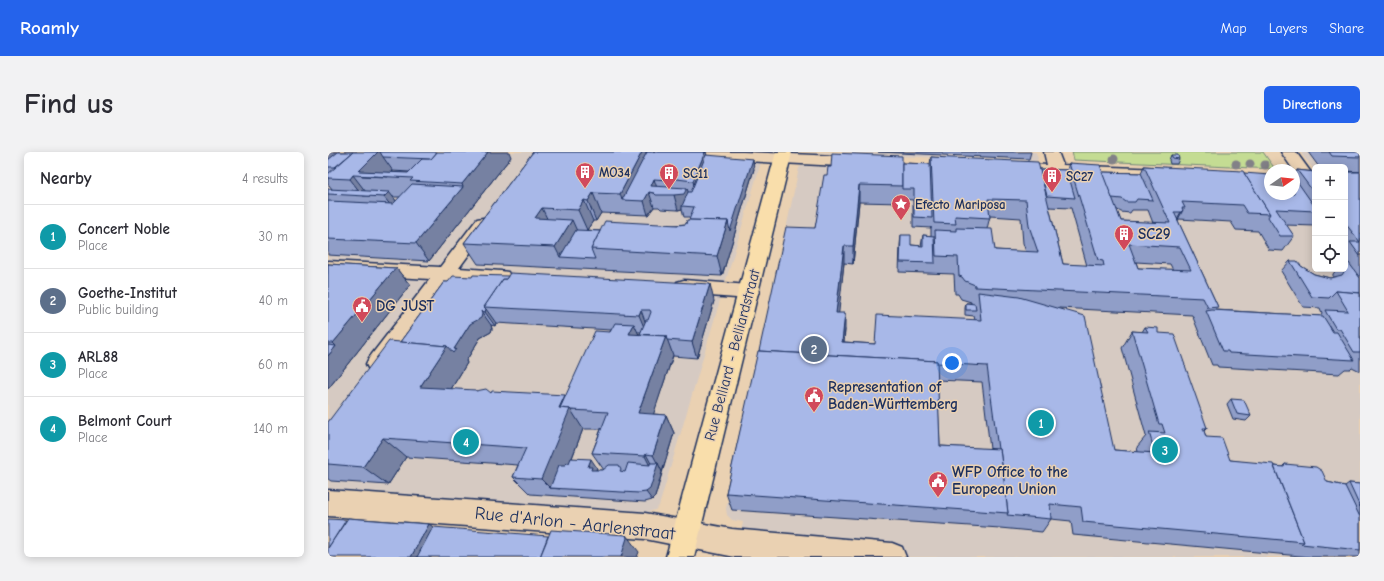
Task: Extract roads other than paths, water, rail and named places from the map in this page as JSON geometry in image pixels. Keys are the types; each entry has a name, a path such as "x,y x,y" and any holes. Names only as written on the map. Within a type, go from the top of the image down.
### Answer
{"main road":[{"name":"Rue Belliard - Belliardstraat","path":"683,546 784,155"}],"street":[{"path":"646,152 784,155 870,162"},
{"path":"1051,152 1056,170"},
{"path":"1288,152 1306,181"},
{"path":"997,167 1175,175"},
{"path":"365,380 492,212"},
{"path":"328,267 515,278"},
{"path":"664,286 749,292"},
{"name":"Rue d'Arlon - Aarlenstraat","path":"328,503 645,526 683,546 732,543 892,557"}],"place":[{"name":"MO34","path":"585,189"},
{"name":"SC11","path":"669,190"},
{"name":"SC27","path":"1052,193"},
{"name":"Efecto Mariposa","path":"901,221"},
{"name":"SC29","path":"1124,251"},
{"name":"DG JUST","path":"362,323"},
{"name":"Goethe-Institut","path":"814,349"},
{"name":"Representation of Baden-Württemberg","path":"814,413"},
{"name":"Concert Noble","path":"1041,423"},
{"name":"Belmont Court","path":"466,442"},
{"name":"ARL88","path":"1165,450"},
{"name":"WFP Office to the European Union","path":"938,498"}]}
